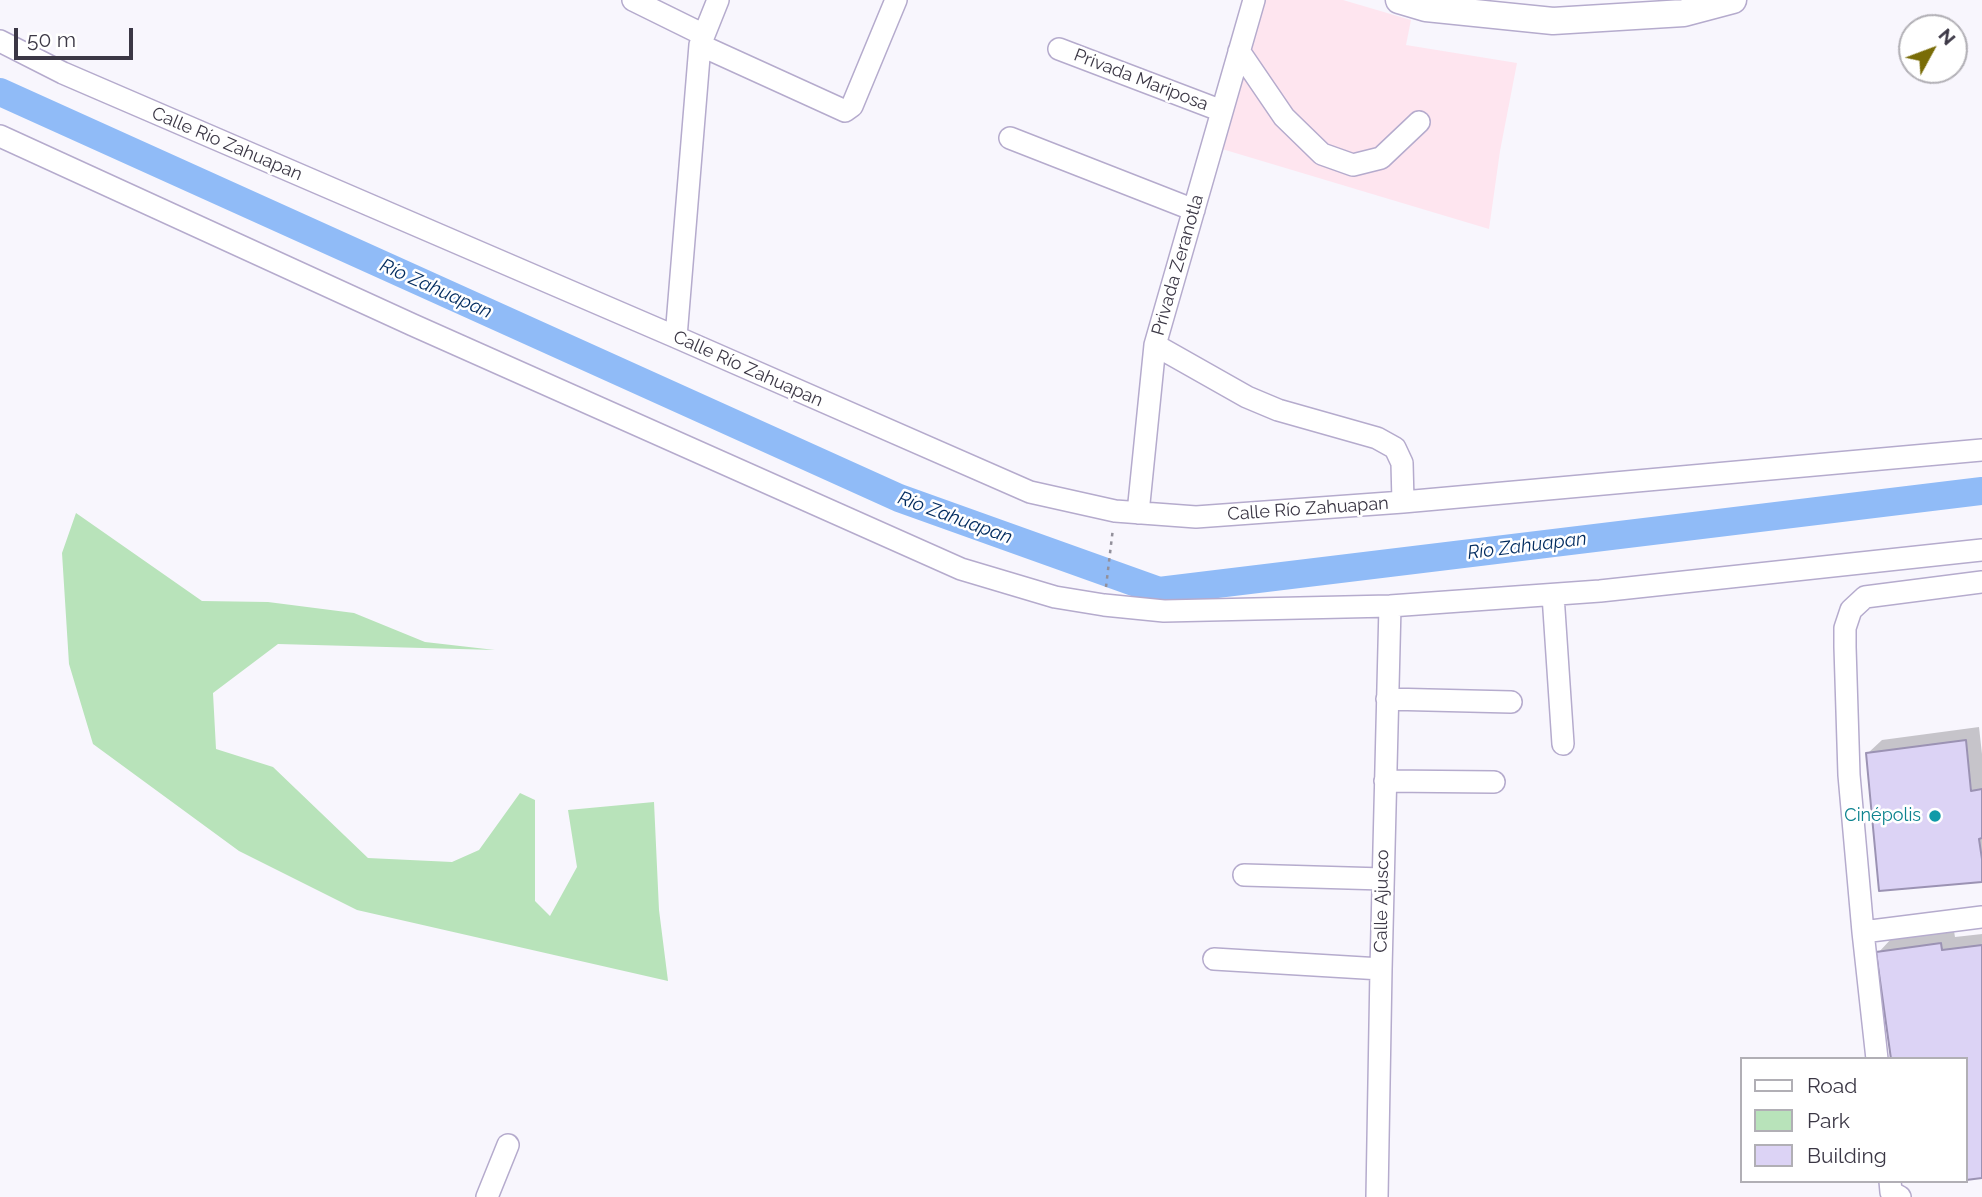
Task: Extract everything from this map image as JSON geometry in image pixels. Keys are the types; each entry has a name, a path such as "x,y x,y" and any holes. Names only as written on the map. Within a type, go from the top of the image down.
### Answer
{"main road":[{"path":"1399,0 1553,21 1684,13 1733,0"}],"street":[{"path":"633,0 702,40 845,111 852,106 896,0"},
{"path":"676,337 702,40 718,0"},
{"name":"Privada Zeranotla","path":"1254,0 1155,345 1258,402 1377,438 1395,448 1402,463 1403,502"},
{"name":"Calle Río Zahuapan","path":"0,41 63,74 1030,492 1115,511 1196,517 1403,502 1982,450"},
{"name":"Privada Mariposa","path":"1059,49 1222,111"},
{"path":"1239,51 1284,117 1322,154 1353,165 1381,158 1419,122"},
{"path":"0,136 449,341 961,569 1055,597 1164,611 1390,606 1553,595 1982,550"},
{"path":"1010,138 1194,210"},
{"path":"1138,513 1155,345"},
{"path":"1877,1057 1849,775 1846,628 1851,610 1866,597 1982,582"},
{"path":"1553,595 1563,744"},
{"name":"Calle Ajusco","path":"1377,1197 1390,606"},
{"path":"1388,699 1511,702"},
{"path":"1385,781 1494,782"},
{"path":"1244,875 1383,879"},
{"path":"1863,932 1982,917"},
{"path":"1214,959 1381,969"},
{"path":"487,1197 508,1145"},
{"path":"1890,1183 1891,1192 1900,1197"}],"path":[{"path":"1107,584 1111,541"}],"shaded area":[{"path":"1263,0 1343,0 1411,20 1406,45 1517,63 1500,151 1489,229 1222,149"}],"green space":[{"path":"76,513 202,601 268,602 354,613 425,642 495,650 278,644 213,693 216,749 273,767 368,858 452,862 479,850 520,793 535,800 535,901 550,916 577,867 568,810 654,802 659,910 668,981 357,910 239,851 93,744 69,664 62,553"}],"building":[{"path":"1966,740 1971,791 1982,789 1982,838 1979,839 1982,882 1879,891 1866,753"},
{"path":"1941,943 1942,950 1982,945 1982,1178 1968,1180 1968,1057 1891,1057 1876,952"}],"waterway":[{"name":"Río Zahuapan","path":"0,92 899,498 1159,591 1982,491"}],"place":[{"name":"Cinépolis","path":"1935,816"}]}
